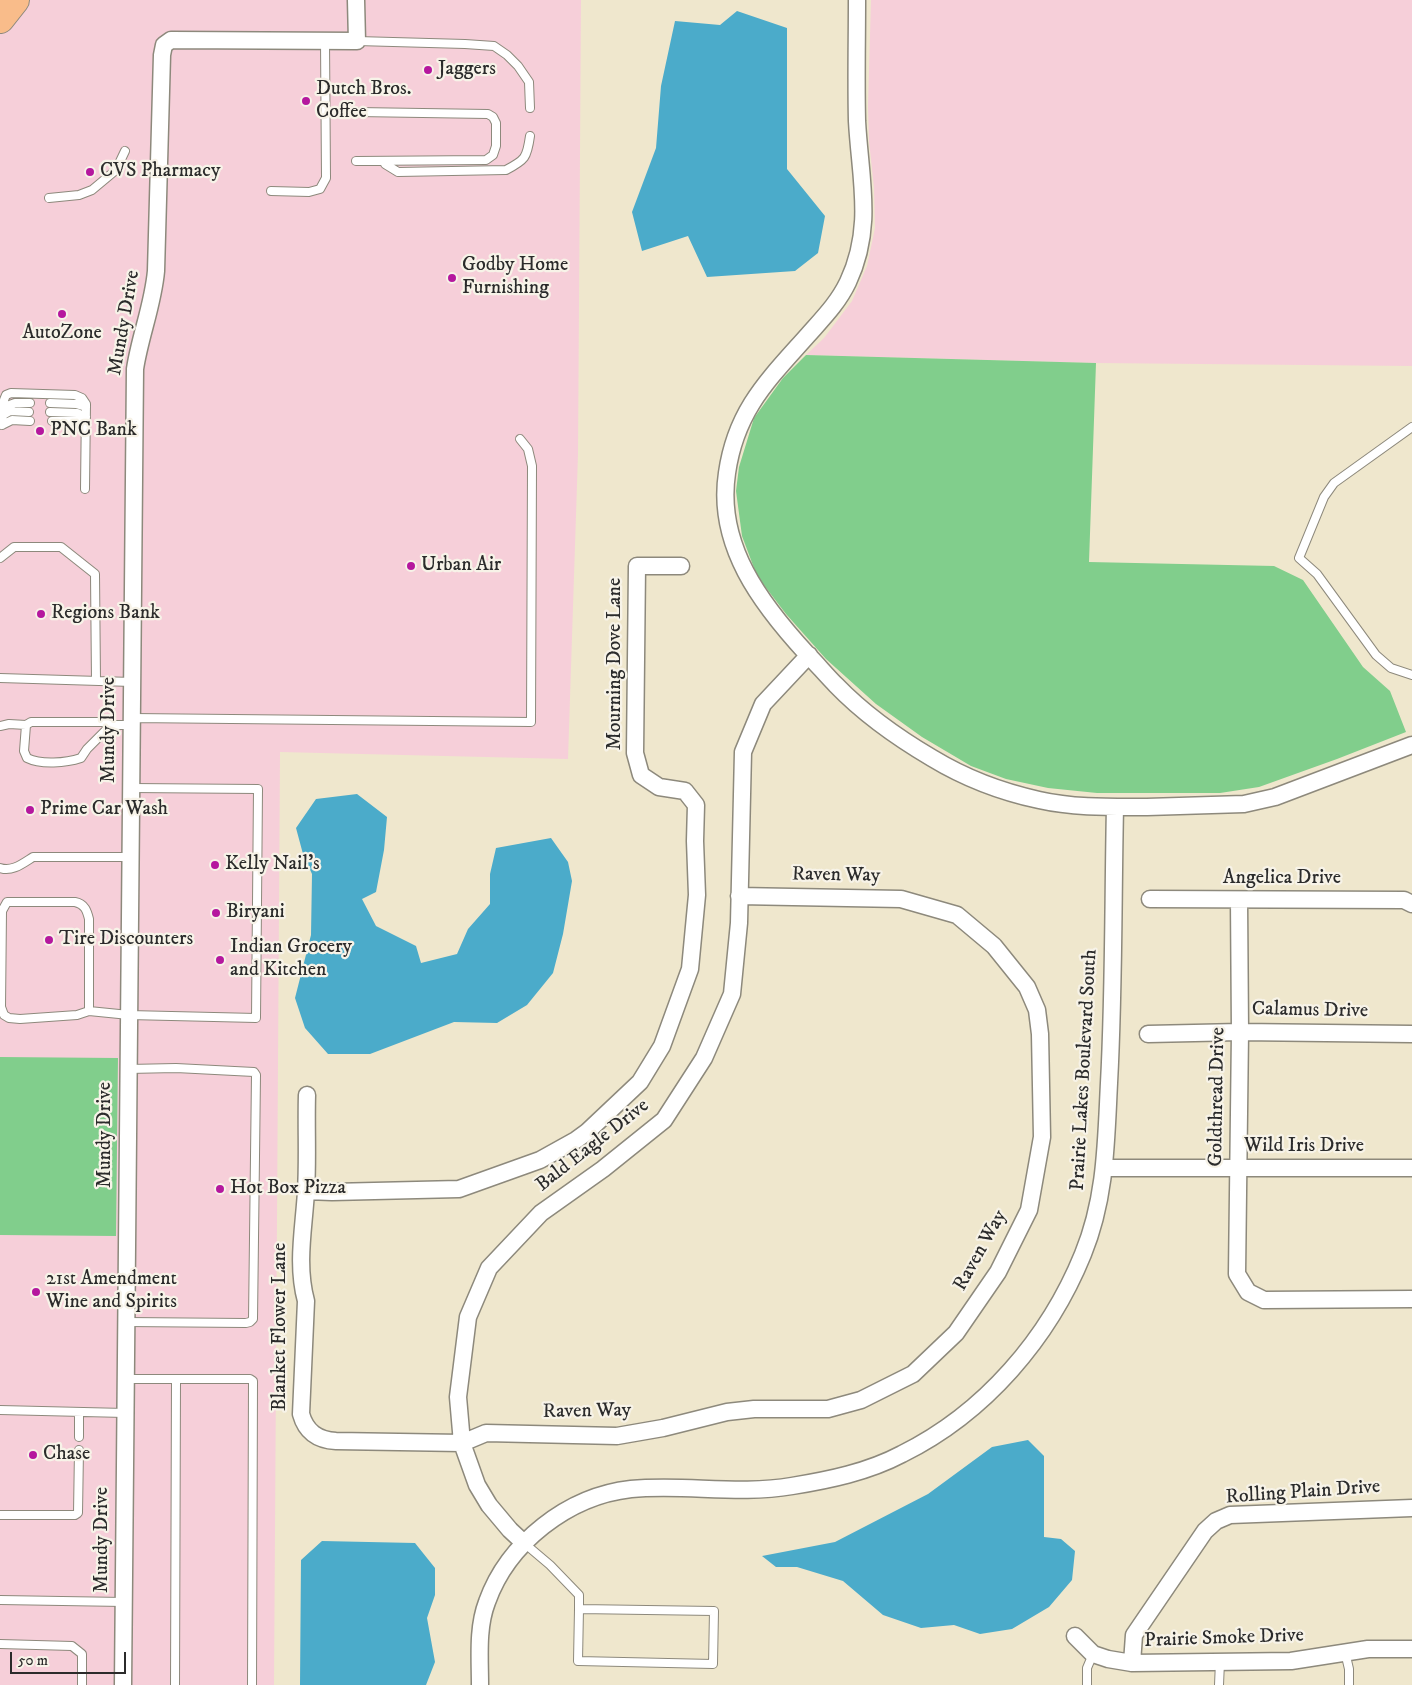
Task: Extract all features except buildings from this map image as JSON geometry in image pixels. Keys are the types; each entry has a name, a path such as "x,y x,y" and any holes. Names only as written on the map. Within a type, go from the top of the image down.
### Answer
{"highway":[{"path":"0,18 15,0"}],"street":[{"path":"356,0 357,41"},
{"path":"857,0 857,121 864,203 863,230 856,260 846,285 830,310 774,372 751,403 738,427 729,458 726,478 727,516 731,537 742,567 762,600 784,628 837,686 863,709 905,741 932,758 959,773 1016,795 1073,805 1115,807 1257,802 1412,745"},
{"name":"Mundy Drive","path":"123,1685 135,369 139,345 155,288 162,55 164,45 172,40 357,41"},
{"name":"Mourning Dove Lane","path":"306,1191 459,1189 540,1160 587,1132 640,1082 662,1046 690,969 697,895 694,841 696,805 685,791 658,787 641,775 635,753 637,566 681,566"},
{"name":"Bald Eagle Drive","path":"524,1543 489,1505 477,1485 462,1443 458,1397 468,1317 489,1268 541,1213 603,1169 664,1120 704,1058 732,994 739,923 743,752 763,704 809,655"},
{"name":"Prairie Lakes Boulevard South","path":"480,1685 481,1628 486,1604 510,1559 524,1543 555,1517 577,1505 600,1496 629,1490 761,1489 787,1487 847,1475 876,1465 903,1454 957,1420 1005,1377 1041,1333 1057,1309 1084,1252 1098,1212 1105,1168 1111,1053 1115,807"},
{"name":"Raven Way","path":"462,1443 486,1433 617,1436 663,1428 727,1412 754,1409 813,1410 836,1407 861,1400 913,1374 956,1332 998,1272 1028,1210 1042,1137 1040,1034 1037,1010 1027,988 994,946 957,915 901,899 739,896"},
{"name":"Angelica Drive","path":"1150,899 1404,900 1412,904"},
{"name":"Goldthread Drive","path":"1239,900 1240,1032 1237,1274 1248,1292 1264,1300 1412,1299"},
{"name":"Calamus Drive","path":"1148,1034 1240,1032 1412,1034"},
{"name":"Blanket Flower Lane","path":"307,1095 306,1191 300,1248 302,1287 306,1301 301,1414 304,1424 316,1437 325,1440 462,1443"},
{"name":"Wild Iris Drive","path":"1105,1168 1412,1168"},
{"name":"Rolling Plain Drive","path":"1132,1663 1134,1635 1204,1531 1216,1520 1230,1515 1412,1508"},
{"path":"1076,1636 1093,1654"},
{"name":"Prairie Smoke Drive","path":"1093,1654 1132,1663 1291,1661 1368,1649 1412,1649"}],"lane":[{"path":"271,191 308,192 320,189 326,178 325,41"},
{"path":"357,41 494,46 518,66 529,82 530,108"},
{"path":"356,112 488,114 493,117 496,123 496,146 493,155 486,160 356,161"},
{"path":"384,161 385,164 398,172 506,170 518,164 528,154 530,136"},
{"path":"49,198 79,195 92,190 116,170 122,161 124,151"},
{"path":"30,420 12,420 2,425 6,395 11,393 75,395 85,401 85,489"},
{"path":"50,404 76,404 86,407"},
{"path":"4,411 10,412 30,408"},
{"path":"50,412 78,413 86,421"},
{"path":"52,421 86,421"},
{"path":"1412,427 1334,483 1324,497 1299,558 1317,574 1376,655 1391,668 1412,675"},
{"path":"0,726 9,724 26,725 31,722 103,722 111,725 132,722 531,722 532,466 528,449 520,439"},
{"path":"0,558 14,547 61,548 95,574 96,681"},
{"path":"0,678 132,682"},
{"path":"26,725 24,751 27,758 34,762 72,761 81,758 87,749 111,725"},
{"path":"89,1012 89,920 86,909 81,903 76,902 8,902 2,911 0,988 1,1007 4,1015 9,1018 77,1015 89,1012 129,1015 256,1018 258,789 131,788"},
{"path":"0,868 10,870 20,866 32,857 130,857"},
{"path":"126,1322 246,1324 253,1319 256,1075 254,1072 196,1069 128,1069"},
{"path":"126,1379 250,1379 253,1381 252,1685"},
{"path":"175,1685 176,1380"},
{"path":"0,1410 125,1413"},
{"path":"79,1412 79,1437"},
{"path":"0,1515 75,1515 78,1513 79,1450"},
{"path":"524,1543 550,1565 579,1595 578,1661 713,1664 714,1611 579,1609"},
{"path":"0,1600 124,1602"},
{"path":"0,1644 72,1646 82,1654 82,1685"},
{"path":"1345,1652 1349,1669 1348,1685"},
{"path":"1087,1685 1087,1668 1093,1654"},
{"path":"1219,1685 1220,1662"}],"shaded area":[{"path":"0,0 581,0 578,454 568,759 280,752 274,1685 0,1685"},
{"path":"871,0 1412,0 1412,366 1096,363 806,355 824,338 852,301 867,266 875,228 868,106"}],"green space":[{"path":"806,355 1096,363 1089,562 1274,566 1303,580 1363,667 1390,691 1406,732 1259,787 1220,793 1097,793 1048,788 1006,779 971,766 922,737 876,704 826,659 786,614 757,576 742,536 736,491 739,467 754,418 783,378"},
{"path":"0,1057 118,1058 116,1236 0,1235"}],"water":[{"path":"737,11 787,28 787,169 825,216 818,253 795,271 707,277 688,236 642,251 632,212 656,148 661,86 675,21 720,25"},
{"path":"357,794 387,817 384,850 376,892 362,899 376,926 416,946 421,963 457,954 468,929 490,904 490,874 496,848 551,838 568,862 572,881 563,934 553,973 527,1005 497,1023 454,1022 370,1054 328,1054 305,1028 295,998 311,935 312,874 303,854 296,828 316,799"},
{"path":"1028,1440 1044,1456 1044,1537 1061,1539 1075,1551 1072,1580 1049,1607 1012,1629 980,1634 954,1625 921,1628 883,1615 843,1581 797,1567 776,1567 762,1556 835,1542 928,1494 992,1447"},
{"path":"322,1541 415,1543 435,1568 435,1595 427,1618 435,1662 426,1685 300,1685 301,1560"}],"place":[{"name":"Jaggers","path":"428,70"},
{"name":"Dutch Bros. Coffee","path":"306,101"},
{"name":"CVS Pharmacy","path":"90,172"},
{"name":"Godby Home Furnishing","path":"452,278"},
{"name":"AutoZone","path":"62,314"},
{"name":"PNC Bank","path":"40,431"},
{"name":"Urban Air","path":"411,566"},
{"name":"Regions Bank","path":"41,614"},
{"name":"Prime Car Wash","path":"30,810"},
{"name":"Kelly Nail's","path":"215,865"},
{"name":"Biryani","path":"216,913"},
{"name":"Tire Discounters","path":"49,940"},
{"name":"Indian Grocery and Kitchen","path":"220,960"},
{"name":"Hot Box Pizza","path":"220,1189"},
{"name":"21st Amendment Wine and Spirits","path":"36,1292"},
{"name":"Chase","path":"33,1455"}]}
